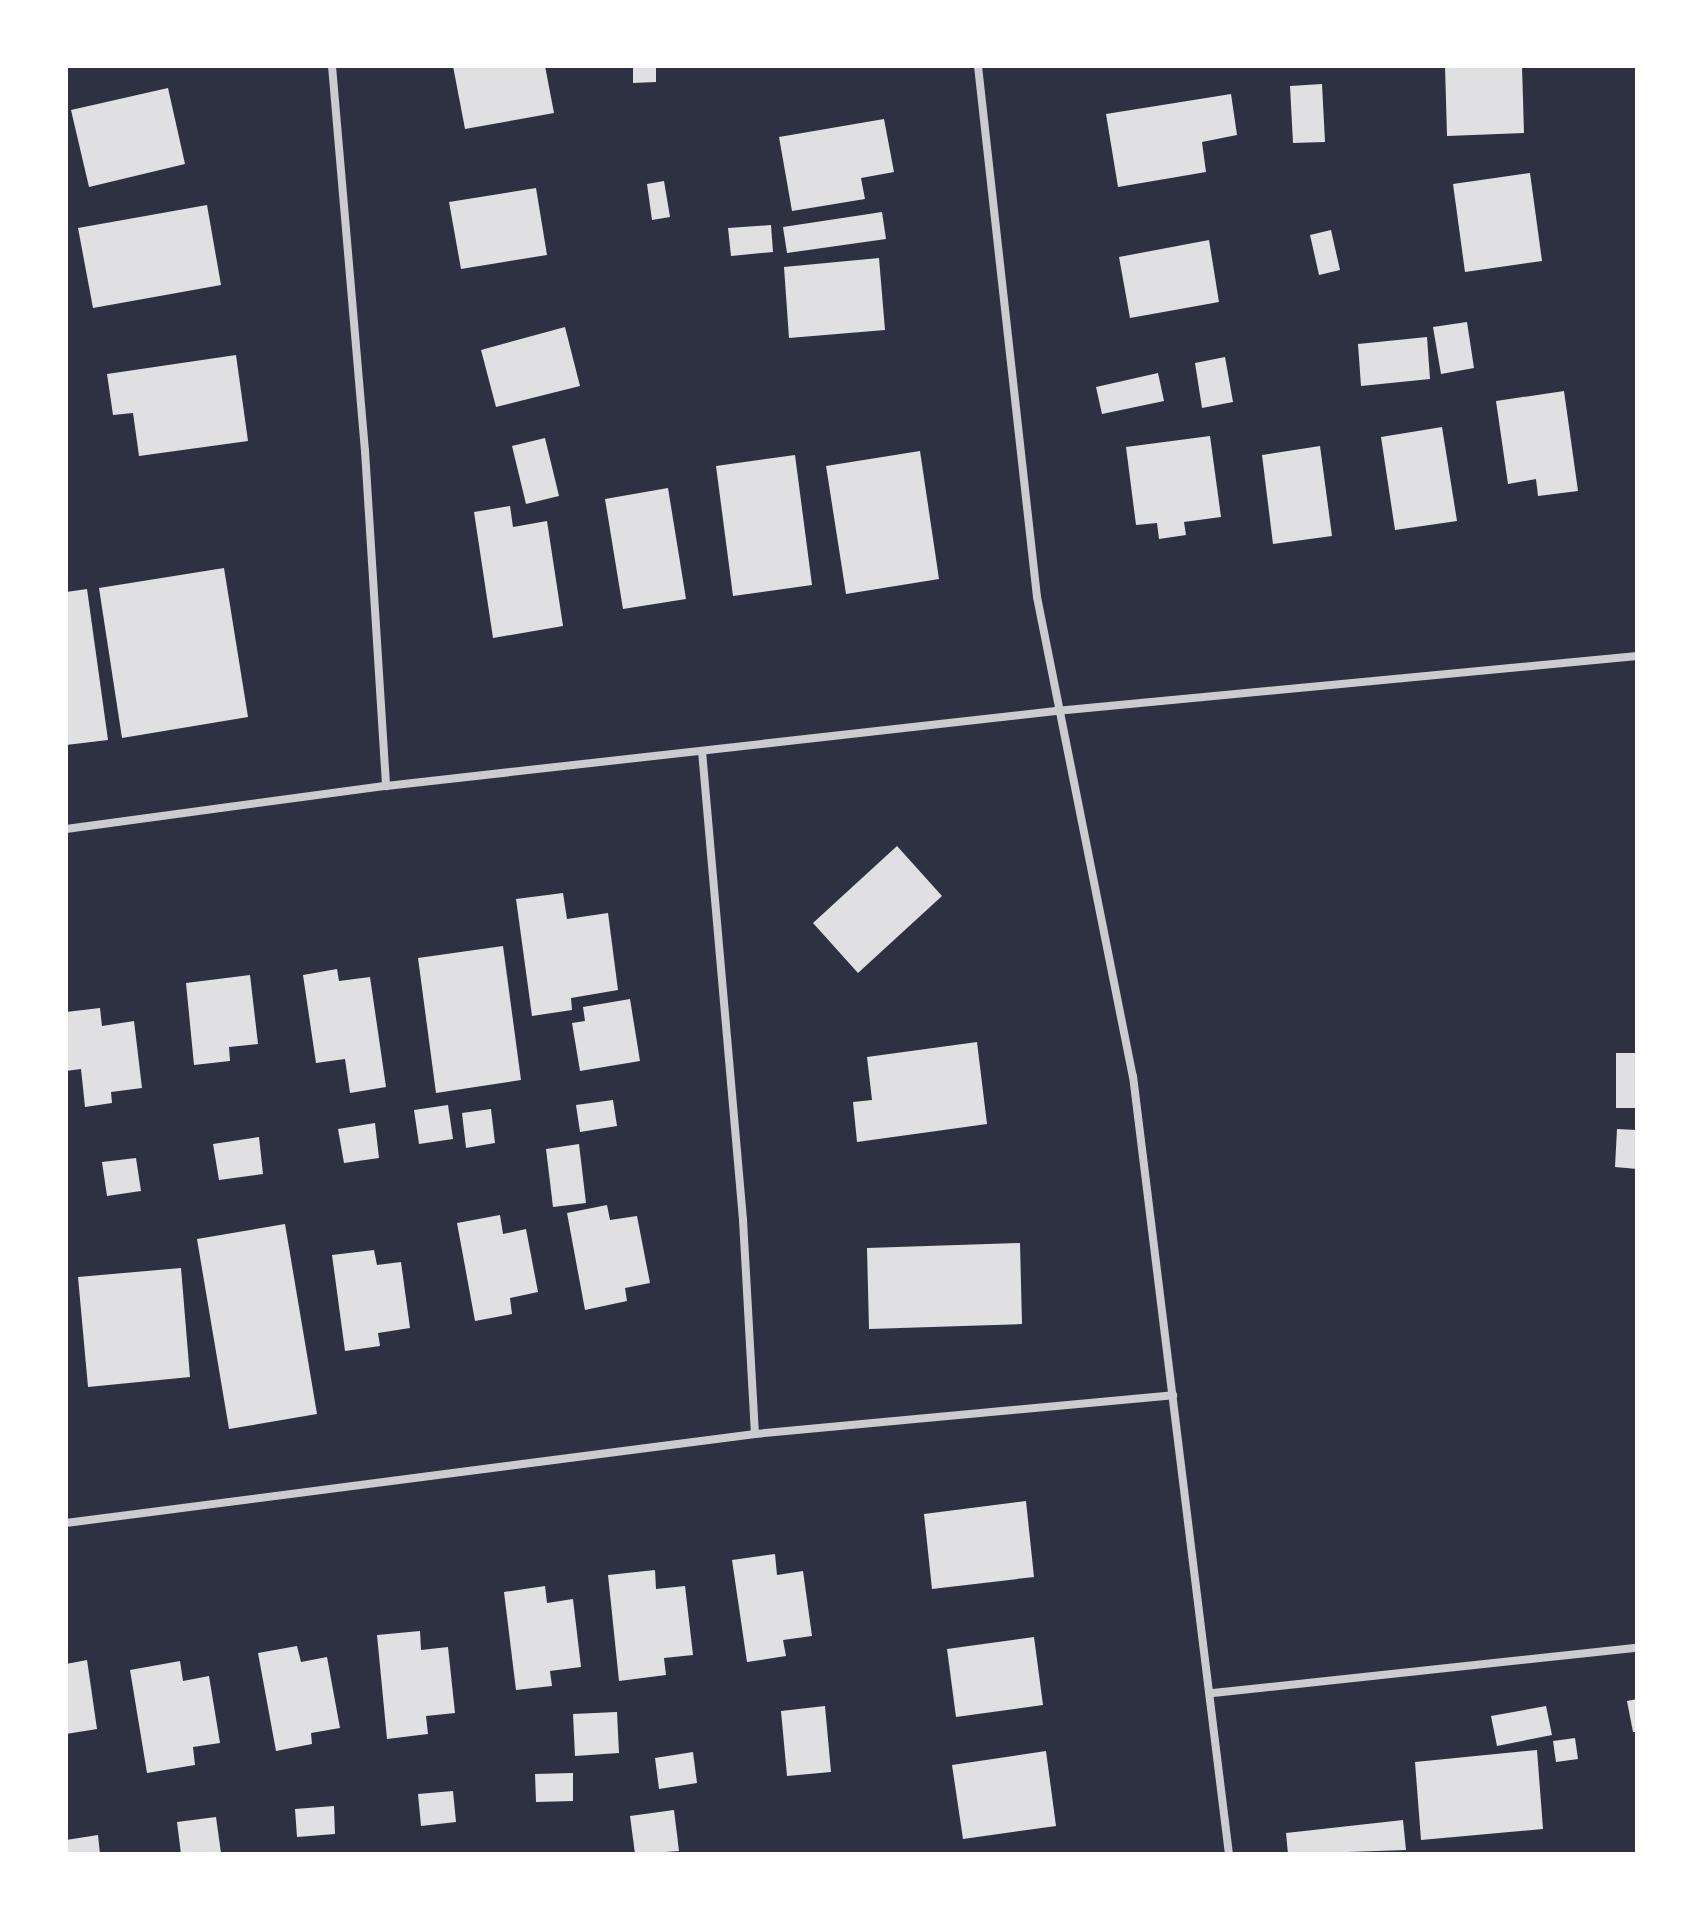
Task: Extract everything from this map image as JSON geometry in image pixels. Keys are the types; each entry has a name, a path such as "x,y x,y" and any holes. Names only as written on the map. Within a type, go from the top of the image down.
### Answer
{"street":[{"path":"332,66 365,451 386,786"},
{"path":"978,66 1037,597 1056,711 1106,922 1133,1076 1213,1693 1229,1854"},
{"path":"66,829 386,786 1056,711 1637,656"},
{"path":"702,751 743,1220 755,1434"},
{"path":"66,1523 755,1434 1173,1395"},
{"path":"1213,1693 1637,1648"}],"building":[{"path":"453,66 545,66 554,113 465,129"},
{"path":"633,66 656,66 656,82 633,83"},
{"path":"1445,66 1522,66 1524,133 1447,136"},
{"path":"1322,84 1325,142 1293,143 1290,86"},
{"path":"168,88 185,164 89,187 71,110"},
{"path":"1231,94 1237,135 1202,142 1206,172 1118,187 1106,114"},
{"path":"884,119 894,172 861,178 865,199 792,211 779,137"},
{"path":"1530,173 1542,261 1465,272 1453,184"},
{"path":"664,181 670,217 652,220 647,184"},
{"path":"536,188 547,255 461,269 449,202"},
{"path":"207,205 221,285 93,308 78,228"},
{"path":"882,212 886,239 787,253 783,227"},
{"path":"771,225 773,252 731,256 728,228"},
{"path":"1331,230 1340,270 1319,275 1310,235"},
{"path":"1209,240 1219,302 1130,318 1119,257"},
{"path":"879,258 885,330 789,338 784,267"},
{"path":"1467,322 1474,368 1441,374 1433,327"},
{"path":"565,327 580,386 496,407 481,350"},
{"path":"1427,337 1430,379 1361,386 1358,344"},
{"path":"236,355 248,441 139,456 133,413 113,415 107,374"},
{"path":"1225,357 1233,402 1202,408 1195,363"},
{"path":"1158,373 1164,401 1102,414 1096,387"},
{"path":"1564,391 1578,491 1538,496 1536,479 1508,484 1496,401"},
{"path":"1442,427 1457,521 1395,530 1381,437"},
{"path":"1210,436 1221,517 1184,522 1186,535 1159,539 1157,523 1136,525 1126,447"},
{"path":"545,438 559,496 526,504 512,446"},
{"path":"1320,446 1332,536 1273,544 1262,455"},
{"path":"920,451 939,579 846,594 826,466"},
{"path":"795,455 812,585 733,596 716,466"},
{"path":"668,488 686,599 623,609 605,499"},
{"path":"510,506 513,527 547,521 563,626 493,638 474,512"},
{"path":"224,568 248,717 122,738 99,588"},
{"path":"87,589 108,740 66,745 66,592"},
{"path":"897,846 942,896 858,973 813,923"},
{"path":"563,893 567,919 608,913 618,990 571,998 572,1010 532,1016 516,899"},
{"path":"503,946 521,1080 436,1093 418,958"},
{"path":"337,969 339,981 370,977 386,1087 350,1093 345,1059 316,1063 303,975"},
{"path":"250,975 258,1044 229,1047 230,1061 194,1065 186,983"},
{"path":"630,999 640,1061 580,1071 572,1023 585,1021 583,1007"},
{"path":"100,1008 102,1026 134,1021 142,1088 111,1092 112,1103 85,1107 81,1069 66,1071 66,1012"},
{"path":"977,1042 987,1124 857,1142 853,1102 872,1100 867,1057"},
{"path":"1616,1053 1637,1053 1637,1108 1616,1108"},
{"path":"613,1100 617,1126 580,1132 576,1105"},
{"path":"448,1105 453,1139 419,1144 414,1110"},
{"path":"491,1109 495,1143 466,1148 462,1113"},
{"path":"375,1123 379,1158 344,1163 338,1129"},
{"path":"1617,1129 1637,1130 1637,1169 1615,1167"},
{"path":"259,1137 263,1174 219,1180 213,1144"},
{"path":"579,1144 586,1203 553,1207 546,1149"},
{"path":"136,1158 141,1191 107,1196 102,1162"},
{"path":"607,1205 610,1220 637,1216 650,1283 625,1288 627,1301 585,1310 567,1213"},
{"path":"500,1215 503,1234 526,1229 538,1292 510,1298 512,1314 475,1321 457,1223"},
{"path":"285,1224 317,1414 229,1429 197,1239"},
{"path":"1020,1243 1022,1324 869,1329 867,1248"},
{"path":"374,1250 377,1265 401,1262 410,1328 378,1333 380,1346 345,1351 332,1255"},
{"path":"181,1268 190,1377 88,1387 78,1277"},
{"path":"1026,1501 1034,1577 932,1589 924,1514"},
{"path":"775,1554 777,1575 803,1571 812,1636 783,1640 786,1656 747,1662 732,1560"},
{"path":"655,1570 656,1589 685,1586 693,1655 664,1658 666,1675 619,1681 608,1575"},
{"path":"545,1586 547,1603 573,1599 581,1667 550,1671 552,1686 516,1690 504,1592"},
{"path":"420,1631 421,1650 448,1647 455,1713 426,1716 428,1734 387,1739 377,1635"},
{"path":"1034,1637 1043,1705 956,1717 947,1649"},
{"path":"297,1646 301,1662 327,1657 340,1728 311,1733 312,1744 276,1751 258,1653"},
{"path":"87,1660 97,1729 66,1734 66,1664"},
{"path":"180,1661 183,1681 209,1676 220,1743 193,1747 195,1765 147,1773 130,1670"},
{"path":"1637,1699 1637,1732 1633,1732 1627,1701"},
{"path":"825,1706 831,1772 787,1776 781,1711"},
{"path":"1546,1706 1552,1735 1497,1746 1491,1716"},
{"path":"617,1712 619,1753 575,1756 573,1714"},
{"path":"1575,1738 1578,1759 1556,1762 1553,1741"},
{"path":"1537,1750 1543,1829 1421,1840 1415,1762"},
{"path":"1046,1751 1056,1826 963,1839 952,1765"},
{"path":"693,1752 697,1783 659,1789 655,1758"},
{"path":"573,1773 573,1801 536,1802 535,1774"},
{"path":"453,1791 456,1822 421,1826 418,1794"},
{"path":"334,1806 335,1834 297,1837 295,1809"},
{"path":"674,1810 679,1851 635,1854 630,1816"},
{"path":"216,1817 221,1853 181,1854 177,1822"},
{"path":"1403,1820 1406,1850 1288,1854 1286,1833"},
{"path":"98,1835 100,1854 66,1854 66,1840"}]}
